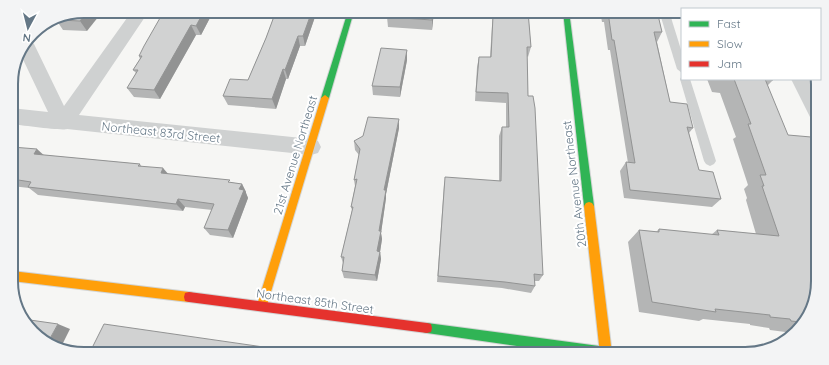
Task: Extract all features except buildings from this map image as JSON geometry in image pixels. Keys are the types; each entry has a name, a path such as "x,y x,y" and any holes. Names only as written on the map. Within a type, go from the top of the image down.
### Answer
{"street":[{"path":"28,50 63,122 136,18"},
{"name":"21st Avenue Northeast","path":"262,305 349,18"},
{"name":"20th Avenue Northeast","path":"567,18 608,347"},
{"path":"801,80 811,100"},
{"name":"Northeast 83rd Street","path":"18,117 311,147"},
{"name":"Northeast 85th Street","path":"18,277 262,305 559,347"}],"lane":[{"path":"666,18 681,66"},
{"path":"685,80 710,161"}],"traffic: fast":[{"path":"325,98 349,18"},
{"path":"567,18 589,206"},
{"path":"427,328 564,347"}],"traffic: slow":[{"path":"262,305 325,98"},
{"path":"589,206 605,347"},
{"path":"18,277 189,297"}],"traffic: jam":[{"path":"189,297 427,328"}]}
